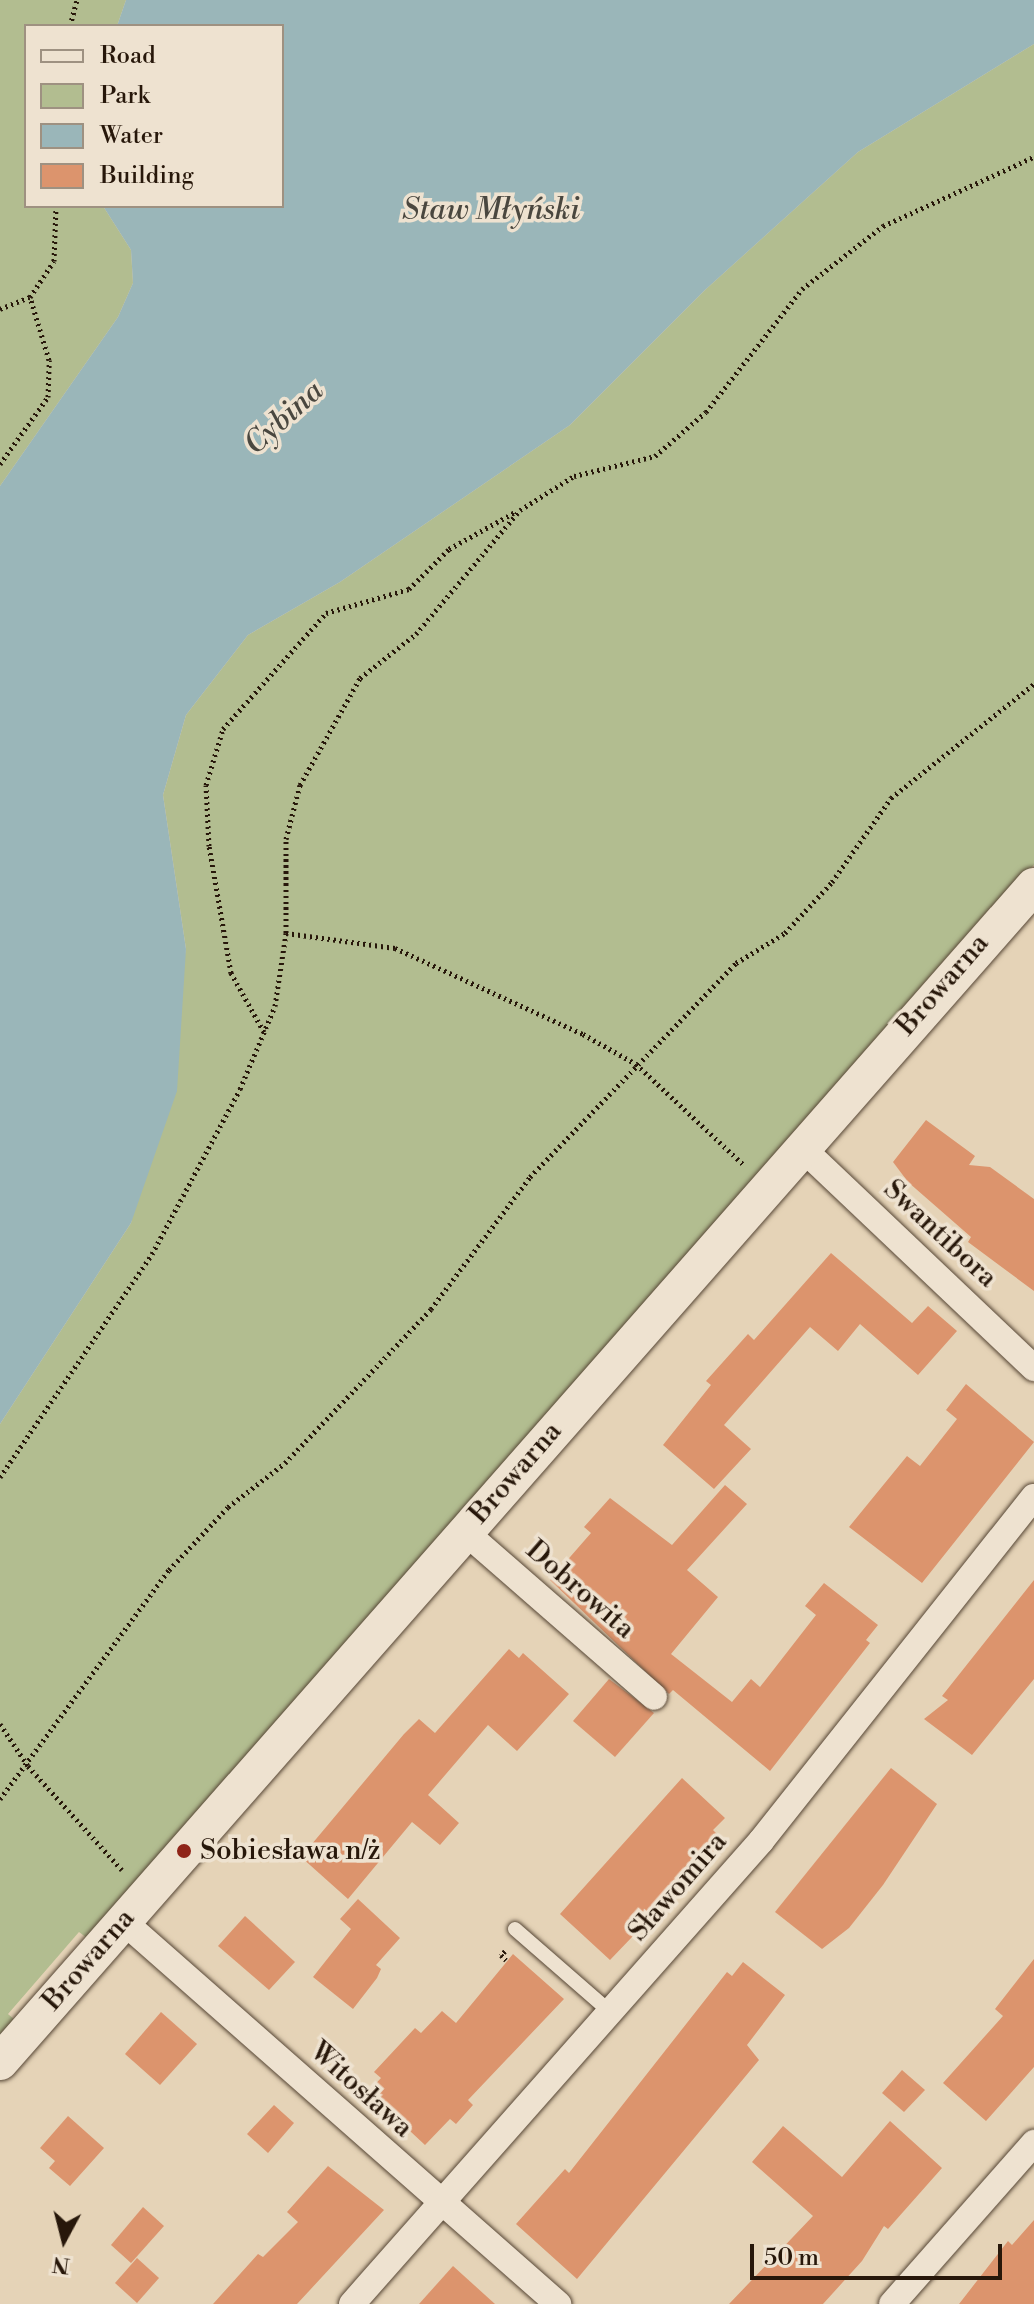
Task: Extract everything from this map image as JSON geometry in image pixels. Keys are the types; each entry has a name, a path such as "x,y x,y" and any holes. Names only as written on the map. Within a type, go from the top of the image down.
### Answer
{"street":[{"name":"Browarna","path":"0,2062 801,1147 1034,886"},
{"name":"Swantibora","path":"801,1147 1034,1368"},
{"name":"Sławomira","path":"352,2304 809,1784 1034,1497"},
{"name":"Dobrowita","path":"464,1531 654,1697"},
{"name":"Witosława","path":"134,1908 440,2204 558,2304"},
{"path":"892,2304 1034,2143"}],"lane":[{"path":"515,1929 610,2012"}],"path":[{"path":"71,24 77,0"},
{"path":"264,1032 231,973 209,846 206,785 223,729 326,613 409,589 449,549 574,476 655,456 706,412 802,289 883,226 1034,157"},
{"path":"0,309 30,297 54,261 56,208"},
{"path":"0,464 48,397 49,360 30,297"},
{"path":"0,1477 152,1254 240,1089 275,1006 286,933 286,839 300,785 360,678 416,634 520,510"},
{"path":"0,1799 28,1766 169,1570 228,1507 285,1463 431,1309 530,1177 736,963 794,923 832,882 891,798 1034,684"},
{"path":"286,933 395,948 636,1064 767,1186"},
{"path":"0,1724 134,1908"},
{"path":"501,1955 506,1960"}],"green space":[{"path":"0,0 126,0 118,24 24,24 24,208 104,208 131,250 133,283 118,317 0,486"},
{"path":"1034,44 1034,865 990,908 87,1938 79,1932 8,2014 16,2021 0,2038 0,1424 131,1223 186,949 163,795 186,715 248,635 340,582 570,425 705,290 858,152"}],"water":[{"name":"Staw Młyński","path":"126,0 1034,0 1034,44 858,152 705,290 570,425 340,582 248,635 186,715 163,795 186,949 177,1091 131,1223 0,1424 0,486 118,317 133,283 131,250 104,208 284,208 284,24 118,24"}],"building":[{"path":"926,1120 975,1156 969,1165 990,1167 1034,1199 1034,1291 968,1242 971,1237 908,1182 893,1162"},
{"path":"831,1253 912,1323 928,1306 957,1331 918,1375 860,1324 838,1351 810,1327 724,1425 751,1449 714,1489 663,1445 711,1385 706,1381 748,1334 754,1340"},
{"path":"966,1384 1034,1442 922,1583 849,1527 907,1456 920,1466 957,1419 946,1410"},
{"path":"725,1485 747,1504 687,1570 718,1597 671,1654 732,1702 751,1679 760,1687 816,1615 805,1606 824,1583 878,1625 866,1640 870,1643 770,1771 673,1690 669,1694 550,1580 591,1533 584,1527 610,1498 672,1545"},
{"path":"1034,1580 1034,1679 972,1755 924,1719 948,1700 942,1696"},
{"path":"509,1649 519,1658 523,1653 569,1694 517,1751 488,1725 428,1795 459,1823 440,1845 412,1822 348,1899 301,1857 419,1719 435,1733"},
{"path":"609,1679 654,1713 615,1757 573,1721"},
{"path":"891,1768 937,1804 883,1885 849,1928 822,1949 775,1912"},
{"path":"682,1778 725,1818 713,1830 724,1841 610,1960 560,1914"},
{"path":"358,1899 400,1938 376,1965 381,1969 377,1978 353,2009 313,1977 351,1929 340,1919"},
{"path":"245,1916 295,1962 269,1990 218,1946"},
{"path":"513,1954 564,1999 468,2100 473,2105 456,2124 450,2119 425,2145 368,2092 381,2078 374,2072 415,2028 421,2033 442,2011 456,2023"},
{"path":"1034,1959 1034,2067 986,2121 943,2083 1003,2016 995,2009"},
{"path":"743,1962 785,1995 747,2045 759,2060 577,2279 516,2224 565,2169 569,2173 727,1972 732,1976"},
{"path":"161,2012 197,2044 160,2085 125,2054"},
{"path":"902,2070 925,2090 904,2112 882,2093"},
{"path":"274,2105 294,2123 268,2153 247,2134"},
{"path":"68,2116 104,2148 70,2186 49,2168 55,2161 40,2148"},
{"path":"890,2121 942,2168 888,2229 884,2226 862,2261 823,2304 729,2304 813,2216 752,2162 783,2126 842,2177"},
{"path":"328,2166 384,2210 297,2304 213,2304 258,2254 263,2257 298,2222 287,2212"},
{"path":"143,2207 164,2226 131,2263 111,2245"},
{"path":"1034,2220 1034,2304 959,2304 1008,2241 1012,2245"},
{"path":"137,2258 159,2278 137,2303 115,2283"},
{"path":"453,2266 495,2304 419,2304"}],"place":[{"name":"Sobiesława n/ż","path":"184,1851"}],"water label":[{"name":"Cybina","path":"284,418"}]}
